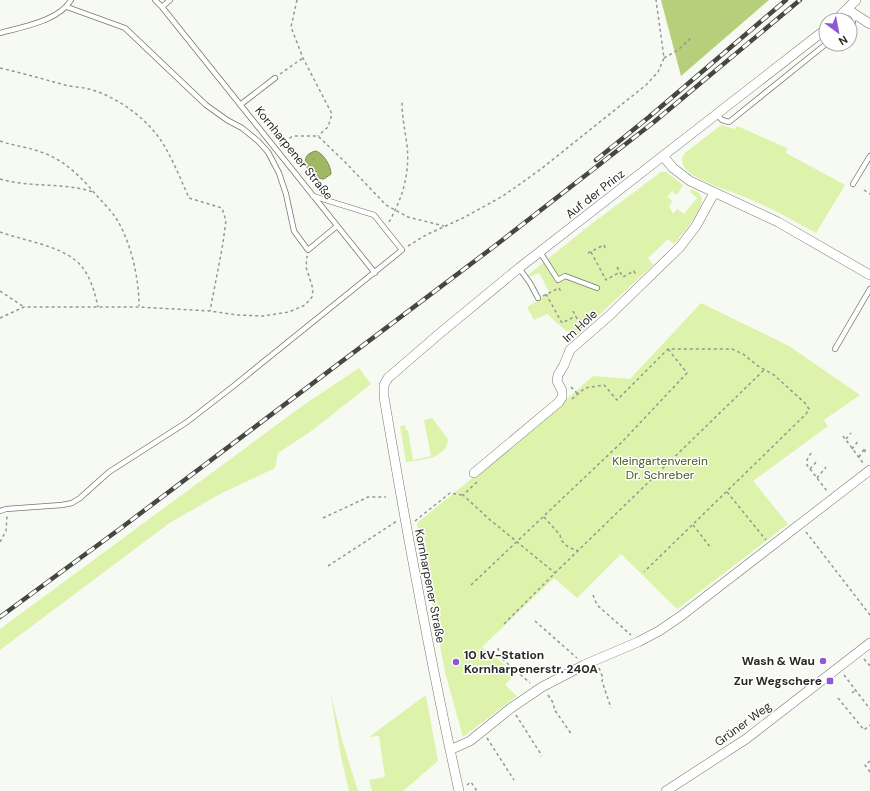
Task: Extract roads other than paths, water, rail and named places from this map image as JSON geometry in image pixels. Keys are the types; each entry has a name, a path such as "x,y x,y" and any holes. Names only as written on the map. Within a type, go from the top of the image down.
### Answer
{"street":[{"path":"851,12 856,0"},
{"path":"858,16 870,24"},
{"name":"Auf der Prinz","path":"384,385 388,378 519,268 818,34"},
{"path":"663,156 673,168 694,184 778,222 870,275"},
{"name":"Im Hole","path":"477,476 559,402 562,397 562,391 557,381 558,375 570,350 680,247 696,226 714,193"},
{"name":"Kornharpener Straße","path":"384,385 384,397 405,521 459,791"},
{"path":"450,750 470,741 511,708 540,688 584,665 638,642 659,631 681,616 870,470"},
{"name":"Grüner Weg","path":"666,791 746,739 870,643"}],"lane":[{"path":"0,32 45,20 67,7 71,0"},
{"name":"Kornharpener Straße","path":"155,0 375,273"},
{"path":"162,7 170,0"},
{"path":"67,7 124,28 206,105 242,128 258,141 268,152 279,172 286,194 294,231 308,250 337,226"},
{"path":"716,114 722,120 729,122 818,50"},
{"path":"240,105 275,78"},
{"path":"852,184 870,156"},
{"path":"0,511 6,509 62,505 72,503 80,498 109,472 187,422 327,312 402,250 374,215 313,196"},
{"path":"540,252 558,280 565,276 597,288"},
{"path":"519,268 530,283 538,298"},
{"path":"835,349 870,289"}],"railway":[{"path":"596,160 649,117 786,0"},
{"path":"0,617 121,528 496,245 654,122 800,0"}],"place":[{"name":"Wash & Wau","path":"823,661"},
{"name":"10 kV-Station Kornharpenerstr. 240A","path":"456,662"},
{"name":"Zur Wegschere","path":"830,681"}],"park label":[{"name":"Kleingartenverein Dr. Schreber","path":"660,468"}]}
